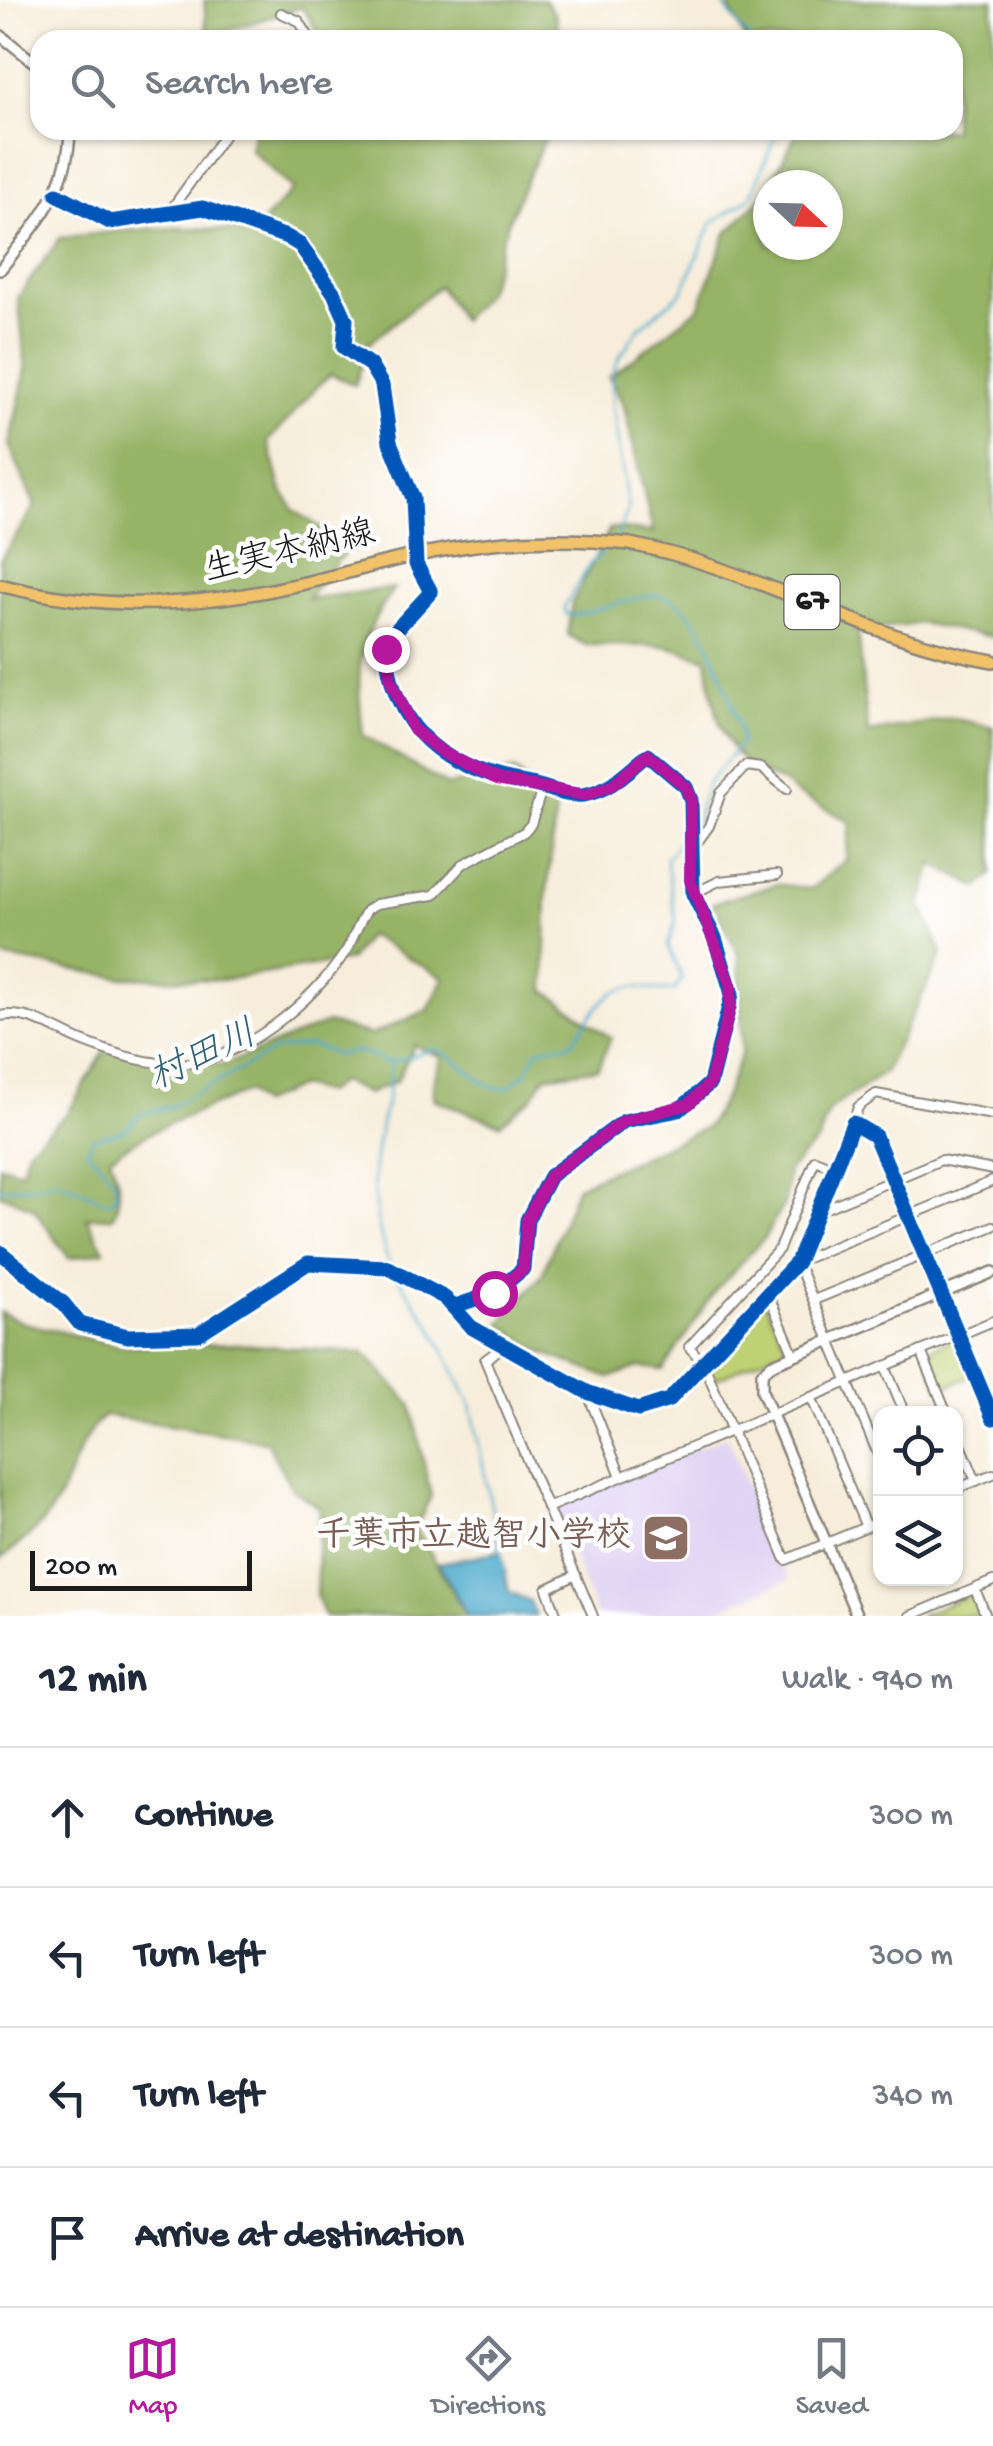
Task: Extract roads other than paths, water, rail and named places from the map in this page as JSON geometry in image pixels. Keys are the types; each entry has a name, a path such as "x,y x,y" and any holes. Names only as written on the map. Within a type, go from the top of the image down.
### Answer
{"main road":[{"name":"生実本納線","path":"0,585 69,600 162,606 236,600 495,540 560,538 630,544 746,575 919,644 993,661"}],"street":[{"path":"281,13 300,21 305,30"},
{"path":"0,35 30,60"},
{"path":"0,270 57,194 69,162 70,140"},
{"path":"167,215 221,140"},
{"path":"57,194 110,222 203,208 286,237 300,245 334,293 346,320 344,347 370,365 385,393 390,442 412,498 416,564 432,592 386,640 391,681 414,730 442,752 496,780 586,795 612,785 648,755 686,787 692,822 693,894 714,938 732,994 710,1083 679,1110 624,1121 563,1163 550,1176 527,1220 523,1269 494,1293 455,1306"},
{"path":"691,848 708,826 721,793 746,766 761,768 787,790"},
{"path":"0,1016 27,1016 105,1050 157,1062 194,1062 260,1036 291,1012 345,953 367,910 441,890 462,864 524,832 531,824 542,788"},
{"path":"693,894 719,881 777,875"},
{"path":"0,1252 64,1303 80,1324 128,1336 198,1334 308,1263 391,1268 455,1306 470,1327 587,1392 638,1410 656,1408 669,1400 797,1262 858,1107 876,1094 993,1115"},
{"path":"853,1124 875,1136 993,1418"},
{"path":"836,1168 815,1160 779,1248 689,1347 703,1362 786,1560 873,1524"},
{"path":"818,1211 941,1160 993,1170"},
{"path":"797,1262 993,1181"},
{"path":"814,1300 993,1226"},
{"path":"797,1262 873,1442"},
{"path":"856,1616 760,1384 762,1373 794,1355 993,1272"},
{"path":"768,1294 794,1355"},
{"path":"547,1508 993,1320"},
{"path":"505,1346 486,1360 594,1616"},
{"path":"921,1351 945,1406"},
{"path":"885,1366 902,1406"},
{"path":"587,1392 621,1476"},
{"path":"811,1397 866,1527"},
{"path":"963,1450 976,1481"},
{"path":"963,1486 993,1474"},
{"path":"557,1616 547,1589 576,1575"},
{"path":"910,1616 993,1581"},
{"path":"975,1589 986,1616"}],"water":[{"path":"501,1551 509,1592 530,1601 536,1616 467,1616 439,1563"}],"waterway":[{"name":"村田川","path":"719,0 742,30"},
{"name":"村田川","path":"616,538 628,510 612,403 612,374 638,329 682,292 712,223 750,198 774,140"},
{"name":"村田川","path":"608,548 590,564 564,607 567,615 647,597 674,601 701,630 740,729 742,742 708,783 694,824"},
{"name":"村田川","path":"0,1188 31,1187 57,1180 108,1202 115,1198 116,1182 87,1150 93,1138 123,1131 141,1114 172,1106 276,1050 311,1045 337,1055 357,1051 390,1063 434,1049 488,1085 508,1088 526,1073 538,1049 572,1043 609,996 633,987 675,990 682,978 668,945 676,921 666,859 688,829"},
{"path":"390,1063 375,1157 374,1198 390,1266"},
{"path":"397,1276 432,1327 471,1405 504,1570"}],"place":[{"name":"千葉市立越智小学校","path":"666,1538"}]}
